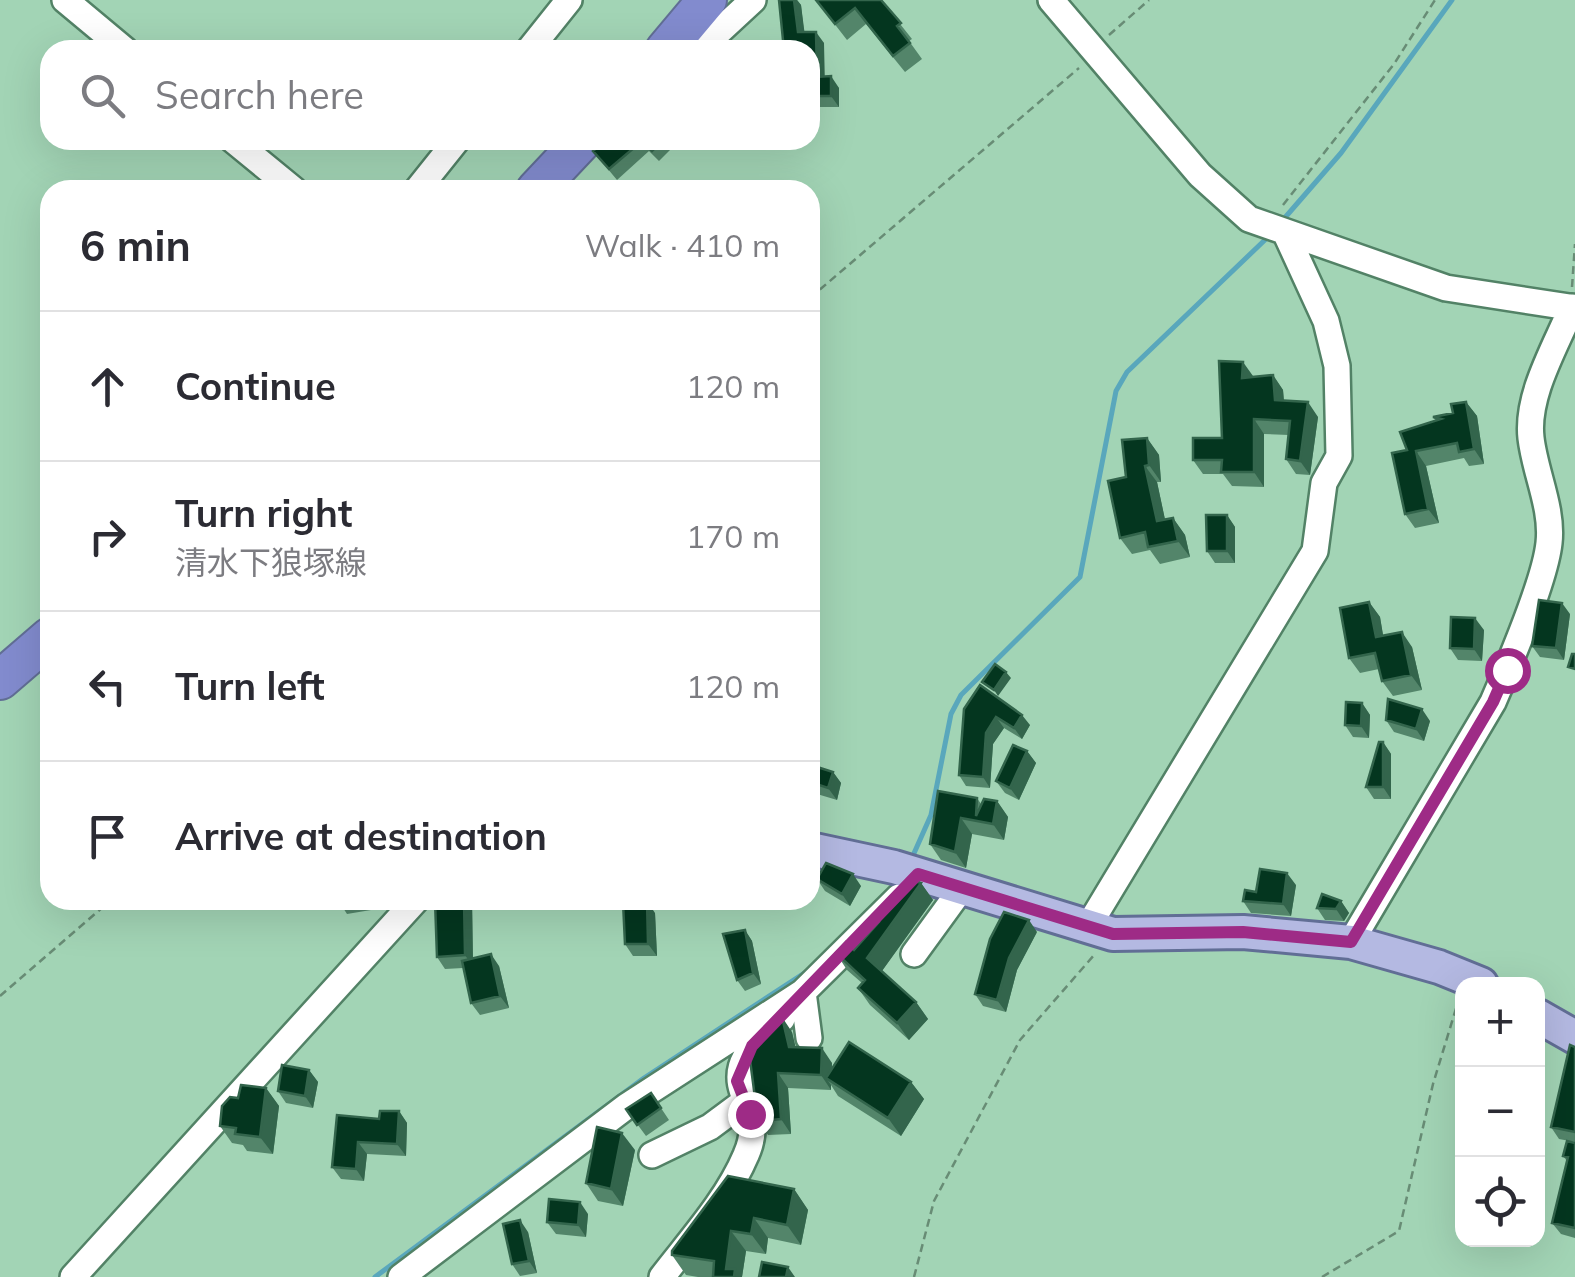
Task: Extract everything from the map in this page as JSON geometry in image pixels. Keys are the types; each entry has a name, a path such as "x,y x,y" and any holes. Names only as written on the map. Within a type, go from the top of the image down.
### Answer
{"highway":[{"path":"673,40 707,0"},
{"path":"545,180 574,150"},
{"path":"0,680 40,646"}],"main road":[{"path":"820,850 908,871 1101,929 1243,932 1351,942 1439,967 1455,980"},
{"path":"1545,1020 1575,1038"}],"street":[{"path":"65,0 113,40"},
{"path":"537,40 569,0"},
{"path":"710,40 753,0"},
{"path":"1052,0 1200,175 1249,219 1446,288 1574,307 1532,414 1530,436 1549,522 1549,546 1507,670 1493,702 1351,942"},
{"path":"246,150 282,180"},
{"path":"425,180 449,150"},
{"path":"1101,929 1315,552 1324,484 1339,456 1338,366 1326,321 1275,230"},
{"path":"662,1277 722,1198 746,1155 752,1128 737,1081 752,1046 786,1016 908,871"},
{"path":"914,954 962,888"},
{"path":"73,1277 316,1016 407,910"},
{"path":"803,992 808,1038"},
{"path":"401,1277 627,1106 803,992"},
{"path":"652,1155 710,1127 745,1101"}],"path":[{"path":"820,289 1149,0"},
{"path":"1275,230 1435,0"},
{"path":"1574,307 1575,244"},
{"path":"0,996 99,910"},
{"path":"914,1277 934,1202 1020,1040 1101,929"},
{"path":"1322,1277 1399,1231 1433,1084 1455,1030"}],"building":[{"path":"779,0 794,0 798,32 816,32 816,40 783,40"},
{"path":"816,0 881,0 901,23 897,26 910,43 893,56 855,8 835,24"},
{"path":"831,76 831,96 820,96 820,77"},
{"path":"594,150 631,150 609,169"},
{"path":"1219,361 1243,362 1242,378 1273,375 1275,400 1308,402 1300,461 1286,459 1290,421 1254,419 1254,472 1221,472 1222,460 1193,460 1193,438 1222,438"},
{"path":"1466,402 1474,449 1459,452 1457,443 1416,451 1428,509 1405,514 1392,453 1407,450 1400,432 1441,419 1433,417 1453,413 1451,404"},
{"path":"1147,438 1149,465 1145,466 1157,521 1173,518 1178,541 1148,547 1145,532 1120,538 1108,481 1126,477 1122,440"},
{"path":"1206,515 1227,515 1227,551 1207,551"},
{"path":"1539,600 1562,603 1556,648 1532,646"},
{"path":"1369,602 1376,637 1402,632 1411,675 1382,681 1375,653 1349,658 1340,608"},
{"path":"1451,617 1475,618 1474,649 1450,648"},
{"path":"1575,654 1575,669 1568,667"},
{"path":"995,664 1006,672 994,690 982,682"},
{"path":"980,685 1022,715 1014,728 996,717 986,733 983,777 959,775 964,709"},
{"path":"1388,699 1422,709 1416,729 1386,720"},
{"path":"1346,702 1362,703 1361,726 1345,725"},
{"path":"1379,742 1383,742 1383,787 1366,787"},
{"path":"1013,745 1027,751 1010,788 996,781"},
{"path":"820,768 833,772 828,788 820,785"},
{"path":"938,791 977,798 976,816 984,799 997,801 993,824 961,818 955,852 930,844"},
{"path":"826,863 853,874 842,894 820,881"},
{"path":"1260,869 1287,873 1283,904 1243,901 1245,890 1256,892"},
{"path":"908,879 921,883 867,958 916,1002 897,1023 858,988 865,980 836,953 846,942 854,950 879,922 873,917"},
{"path":"1322,894 1341,901 1336,909 1317,908"},
{"path":"435,910 464,910 465,955 437,957"},
{"path":"623,910 647,910 648,944 625,944"},
{"path":"1004,912 1029,920 1009,958 997,1000 975,994 990,939"},
{"path":"745,930 753,973 737,980 723,934"},
{"path":"491,954 500,996 471,1003 462,961"},
{"path":"782,1017 789,1047 822,1048 821,1075 778,1073 781,1119 758,1121 749,1052"},
{"path":"849,1042 911,1082 888,1118 826,1078"},
{"path":"1570,1045 1575,1047 1575,1132 1551,1127"},
{"path":"282,1065 309,1070 305,1096 278,1091"},
{"path":"241,1085 266,1088 260,1137 235,1134 236,1128 220,1126 222,1106 230,1097 238,1098"},
{"path":"651,1093 661,1108 637,1125 626,1109"},
{"path":"380,1111 399,1111 397,1144 358,1142 356,1169 332,1167 337,1115 379,1119"},
{"path":"597,1127 622,1133 611,1189 586,1183"},
{"path":"1567,1141 1575,1143 1575,1228 1552,1223 1568,1157 1563,1156"},
{"path":"728,1176 794,1189 787,1225 754,1218 751,1234 731,1231 726,1269 735,1269 734,1277 713,1277 714,1261 672,1255 672,1251"},
{"path":"549,1199 580,1202 578,1225 547,1222"},
{"path":"520,1220 529,1261 512,1264 503,1224"},
{"path":"762,1262 788,1267 786,1277 759,1277"}],"waterway":[{"path":"1282,221 1341,153 1452,0"},
{"path":"911,860 931,815 951,714 961,695 1080,577 1116,391 1127,372 1268,237"},
{"path":"375,1277 644,1078 809,970"}],"route":[{"path":"750,1114 737,1081 752,1046 786,1016 803,992 907,890 918,874 1113,934 1243,932 1351,942 1493,702 1507,670"}]}
